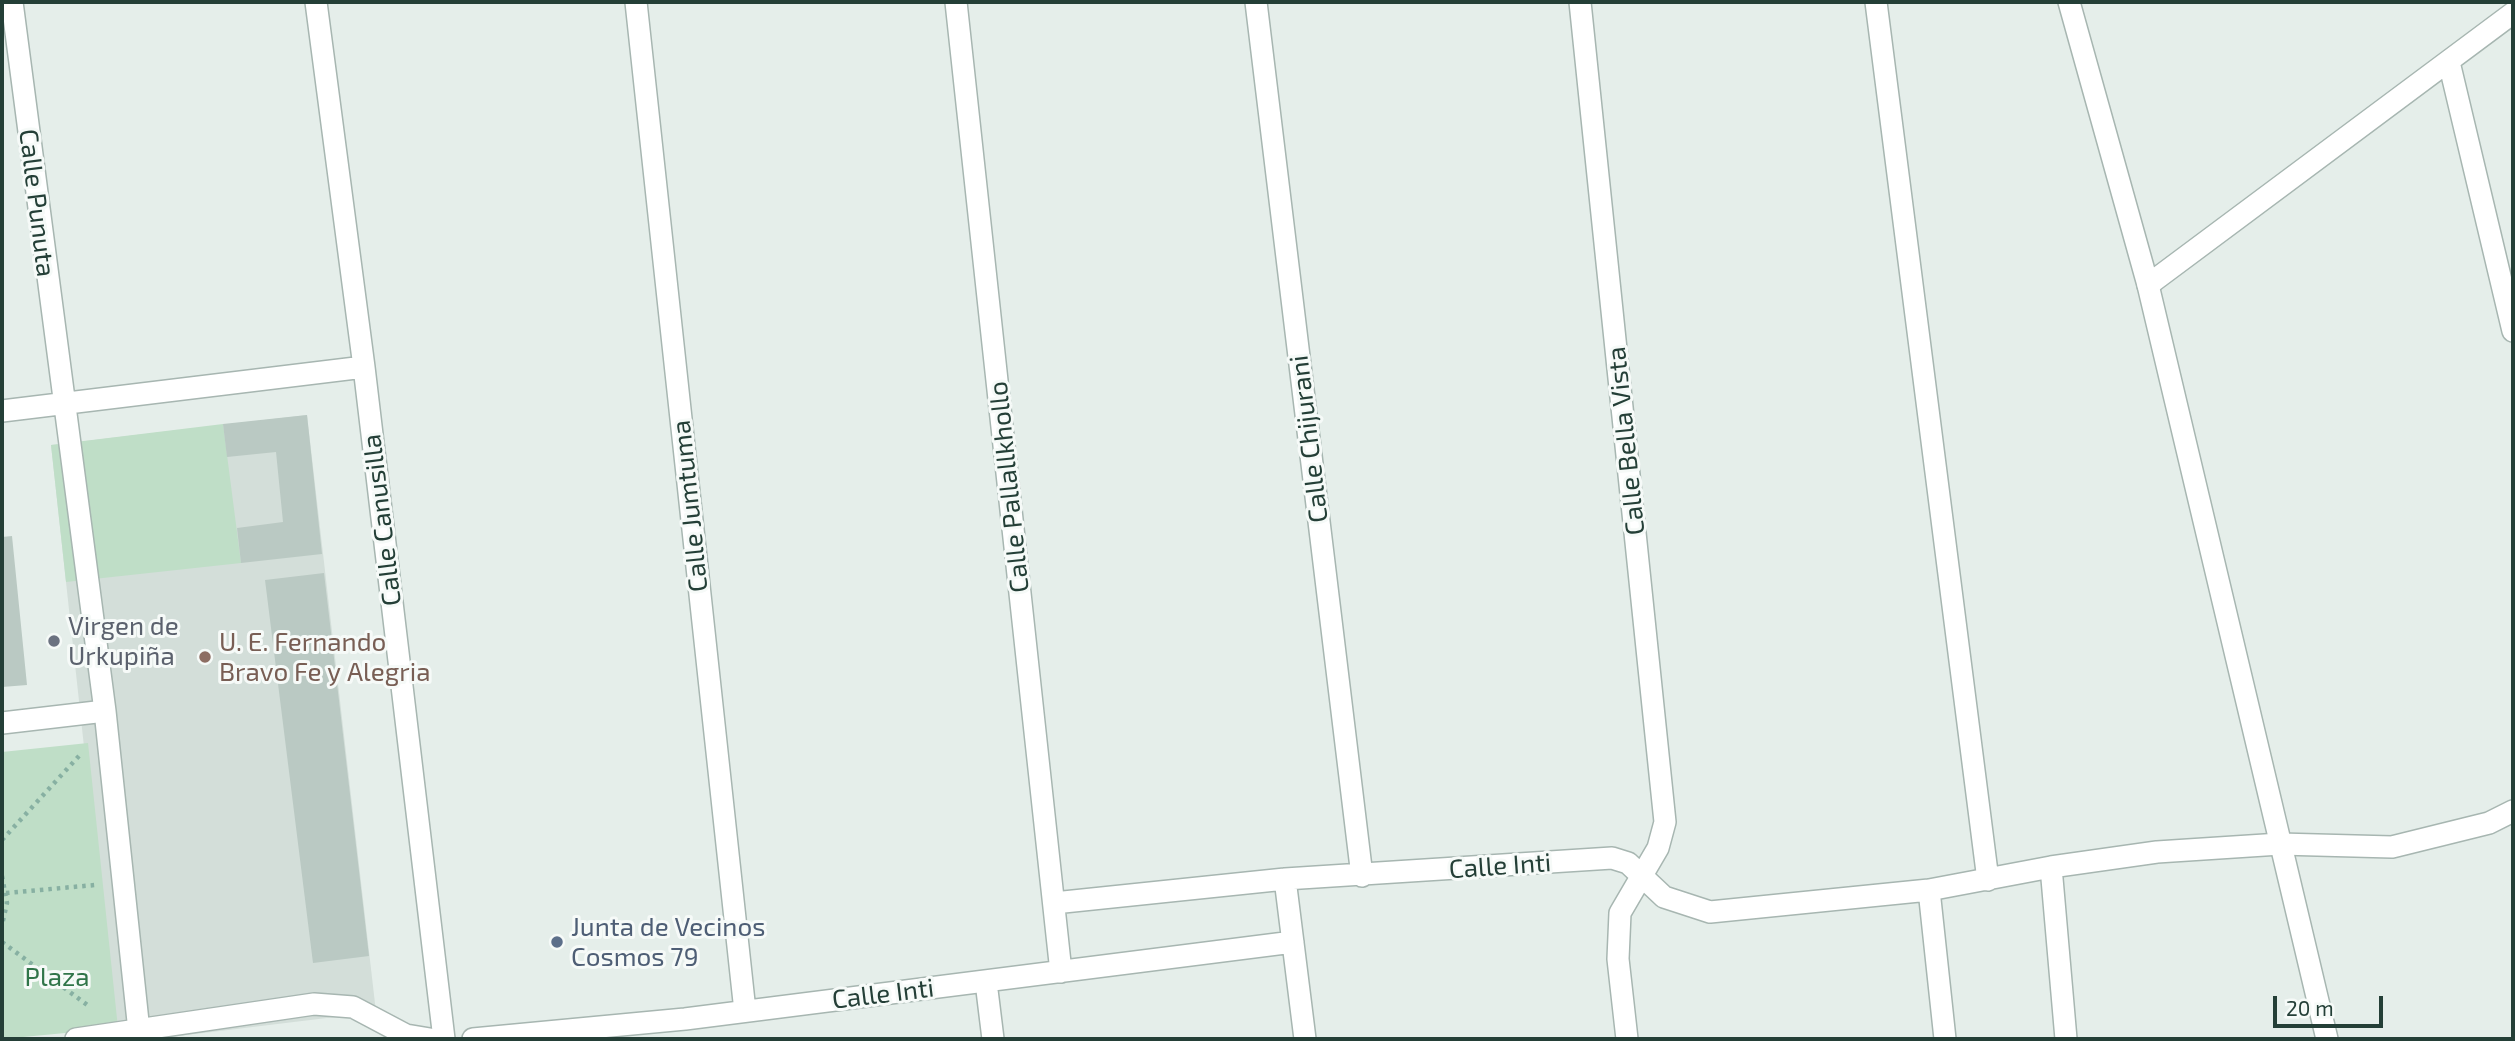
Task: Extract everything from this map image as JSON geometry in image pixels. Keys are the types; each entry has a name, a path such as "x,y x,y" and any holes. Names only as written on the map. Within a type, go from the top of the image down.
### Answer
{"street":[{"name":"Calle Punuta","path":"12,2 62,404 104,711 139,1031"},
{"name":"Calle Canusilla","path":"316,2 364,368 444,1039"},
{"name":"Calle Jumtuma","path":"636,2 745,1011"},
{"name":"Calle Pallallkhollo","path":"956,2 1062,972"},
{"name":"Calle Chijurani","path":"1256,2 1362,876"},
{"name":"Calle Bella Vista","path":"1580,2 1665,822 1658,848 1620,913 1618,960 1627,1039"},
{"path":"1876,2 1988,880"},
{"path":"2069,2 2148,285 2327,1039"},
{"path":"2148,285 2513,13"},
{"path":"2449,62 2513,331"},
{"path":"2,411 364,368"},
{"path":"2,723 104,711"},
{"name":"Calle Inti","path":"1054,903 1285,879 1612,858 1628,863 1664,897 1710,912 1929,890 2051,867 2157,852 2280,844 2392,847 2489,823 2513,811"},
{"path":"2051,867 2066,1039"},
{"path":"1285,879 1305,1039"},
{"path":"1929,890 1945,1039"},
{"name":"Calle Inti","path":"473,1039 687,1029 745,1011 1293,942"},
{"path":"986,982 993,1039"},
{"path":"76,1039 314,1004 353,1007 382,1031 430,1039"}],"path":[{"path":"2,841 82,753"},
{"path":"2,876 6,893 2,925"},
{"path":"6,893 96,885"},
{"path":"2,942 99,1014"}],"shaded area":[{"name":"U. E. Fernando Bravo Fe y Alegria","path":"307,415 376,1012 154,1039 116,1039 51,445"}],"green space":[{"path":"223,424 241,563 66,582 51,445"},
{"name":"Plaza","path":"88,743 118,1028 2,1039 2,752"}],"building":[{"path":"307,415 322,554 241,563 237,528 283,522 276,452 227,457 223,424"},
{"path":"12,536 27,685 2,687 2,537"},
{"path":"324,573 369,956 313,963 265,580"}],"place":[{"name":"Virgen de Urkupiña","path":"54,641"},
{"name":"U. E. Fernando Bravo Fe y Alegria","path":"205,657"},
{"name":"Junta de Vecinos Cosmos 79","path":"557,942"}]}
